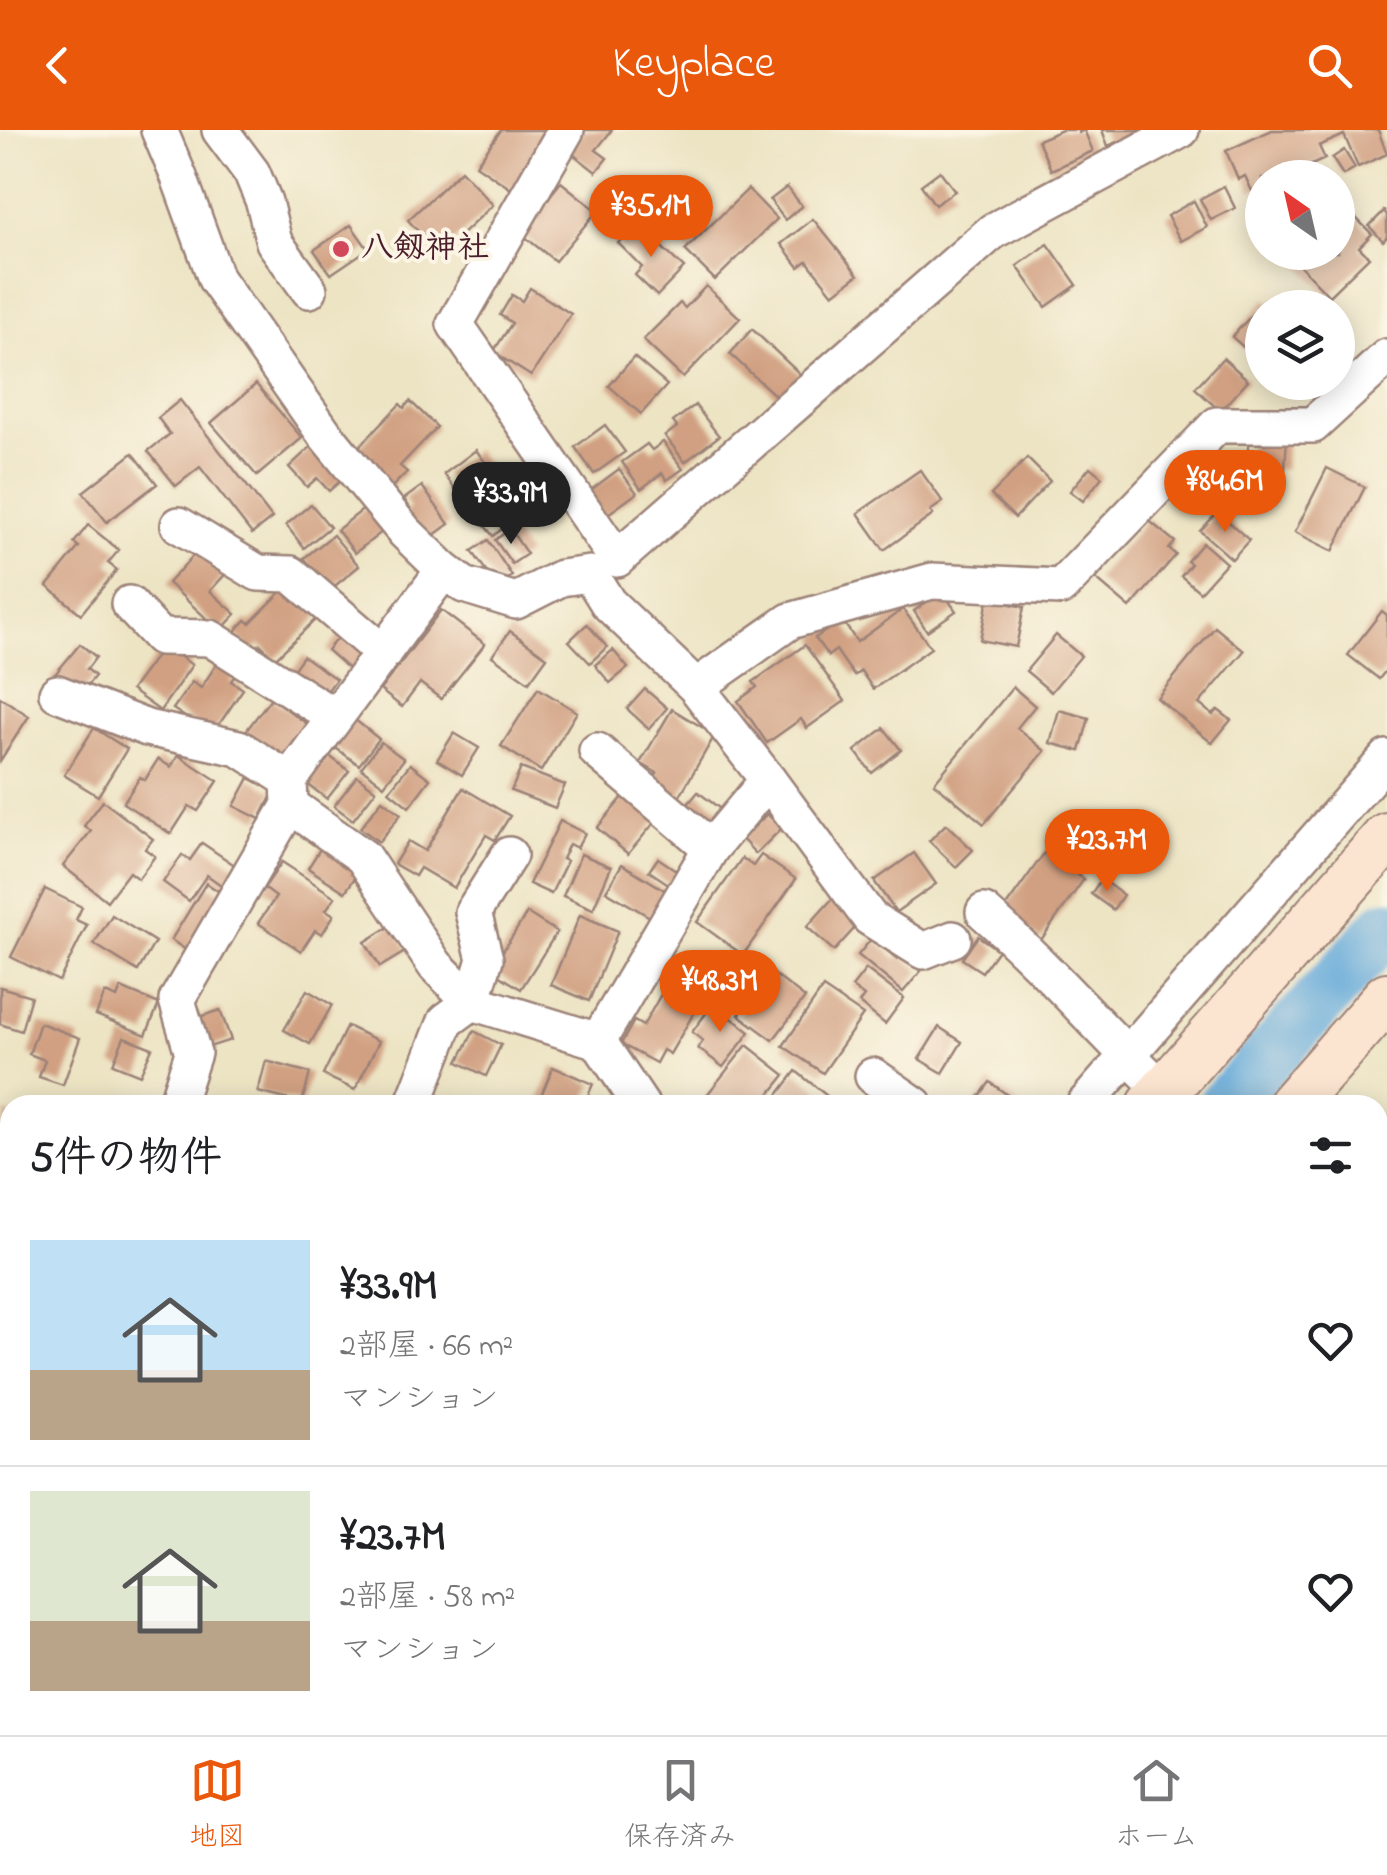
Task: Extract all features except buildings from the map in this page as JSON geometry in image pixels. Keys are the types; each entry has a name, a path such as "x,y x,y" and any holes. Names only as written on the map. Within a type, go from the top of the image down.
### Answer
{"street":[{"path":"159,130 216,279 324,433 406,532 444,570 464,585 516,601 560,578 603,566 992,230 1181,130"},
{"path":"220,130 252,172 274,242 309,290"},
{"path":"566,130 455,324 603,566 608,603 696,687 870,918 923,950 953,938"},
{"path":"696,687 790,621 932,581 1061,588 1216,426 1313,425 1387,357"},
{"path":"179,525 258,573 290,574 383,653"},
{"path":"179,1095 193,1053 178,1000 290,792 336,717 444,570"},
{"path":"130,604 160,637 210,638 336,717"},
{"path":"57,694 147,728 240,748 363,857 435,965 472,1002 598,1041 634,1095"},
{"path":"597,751 710,848"},
{"path":"1093,1095 1387,758"},
{"path":"598,1041 710,848 768,780"},
{"path":"1170,1095 1387,837"},
{"path":"417,1095 446,1021 472,1002 484,959 473,912 509,854"},
{"path":"984,912 1024,946 1162,1095"},
{"path":"1301,1095 1387,997"},
{"path":"873,1076 901,1095"}],"waterway":[{"path":"1234,1095 1387,927"}],"place":[{"name":"八剱神社","path":"341,249"}]}
